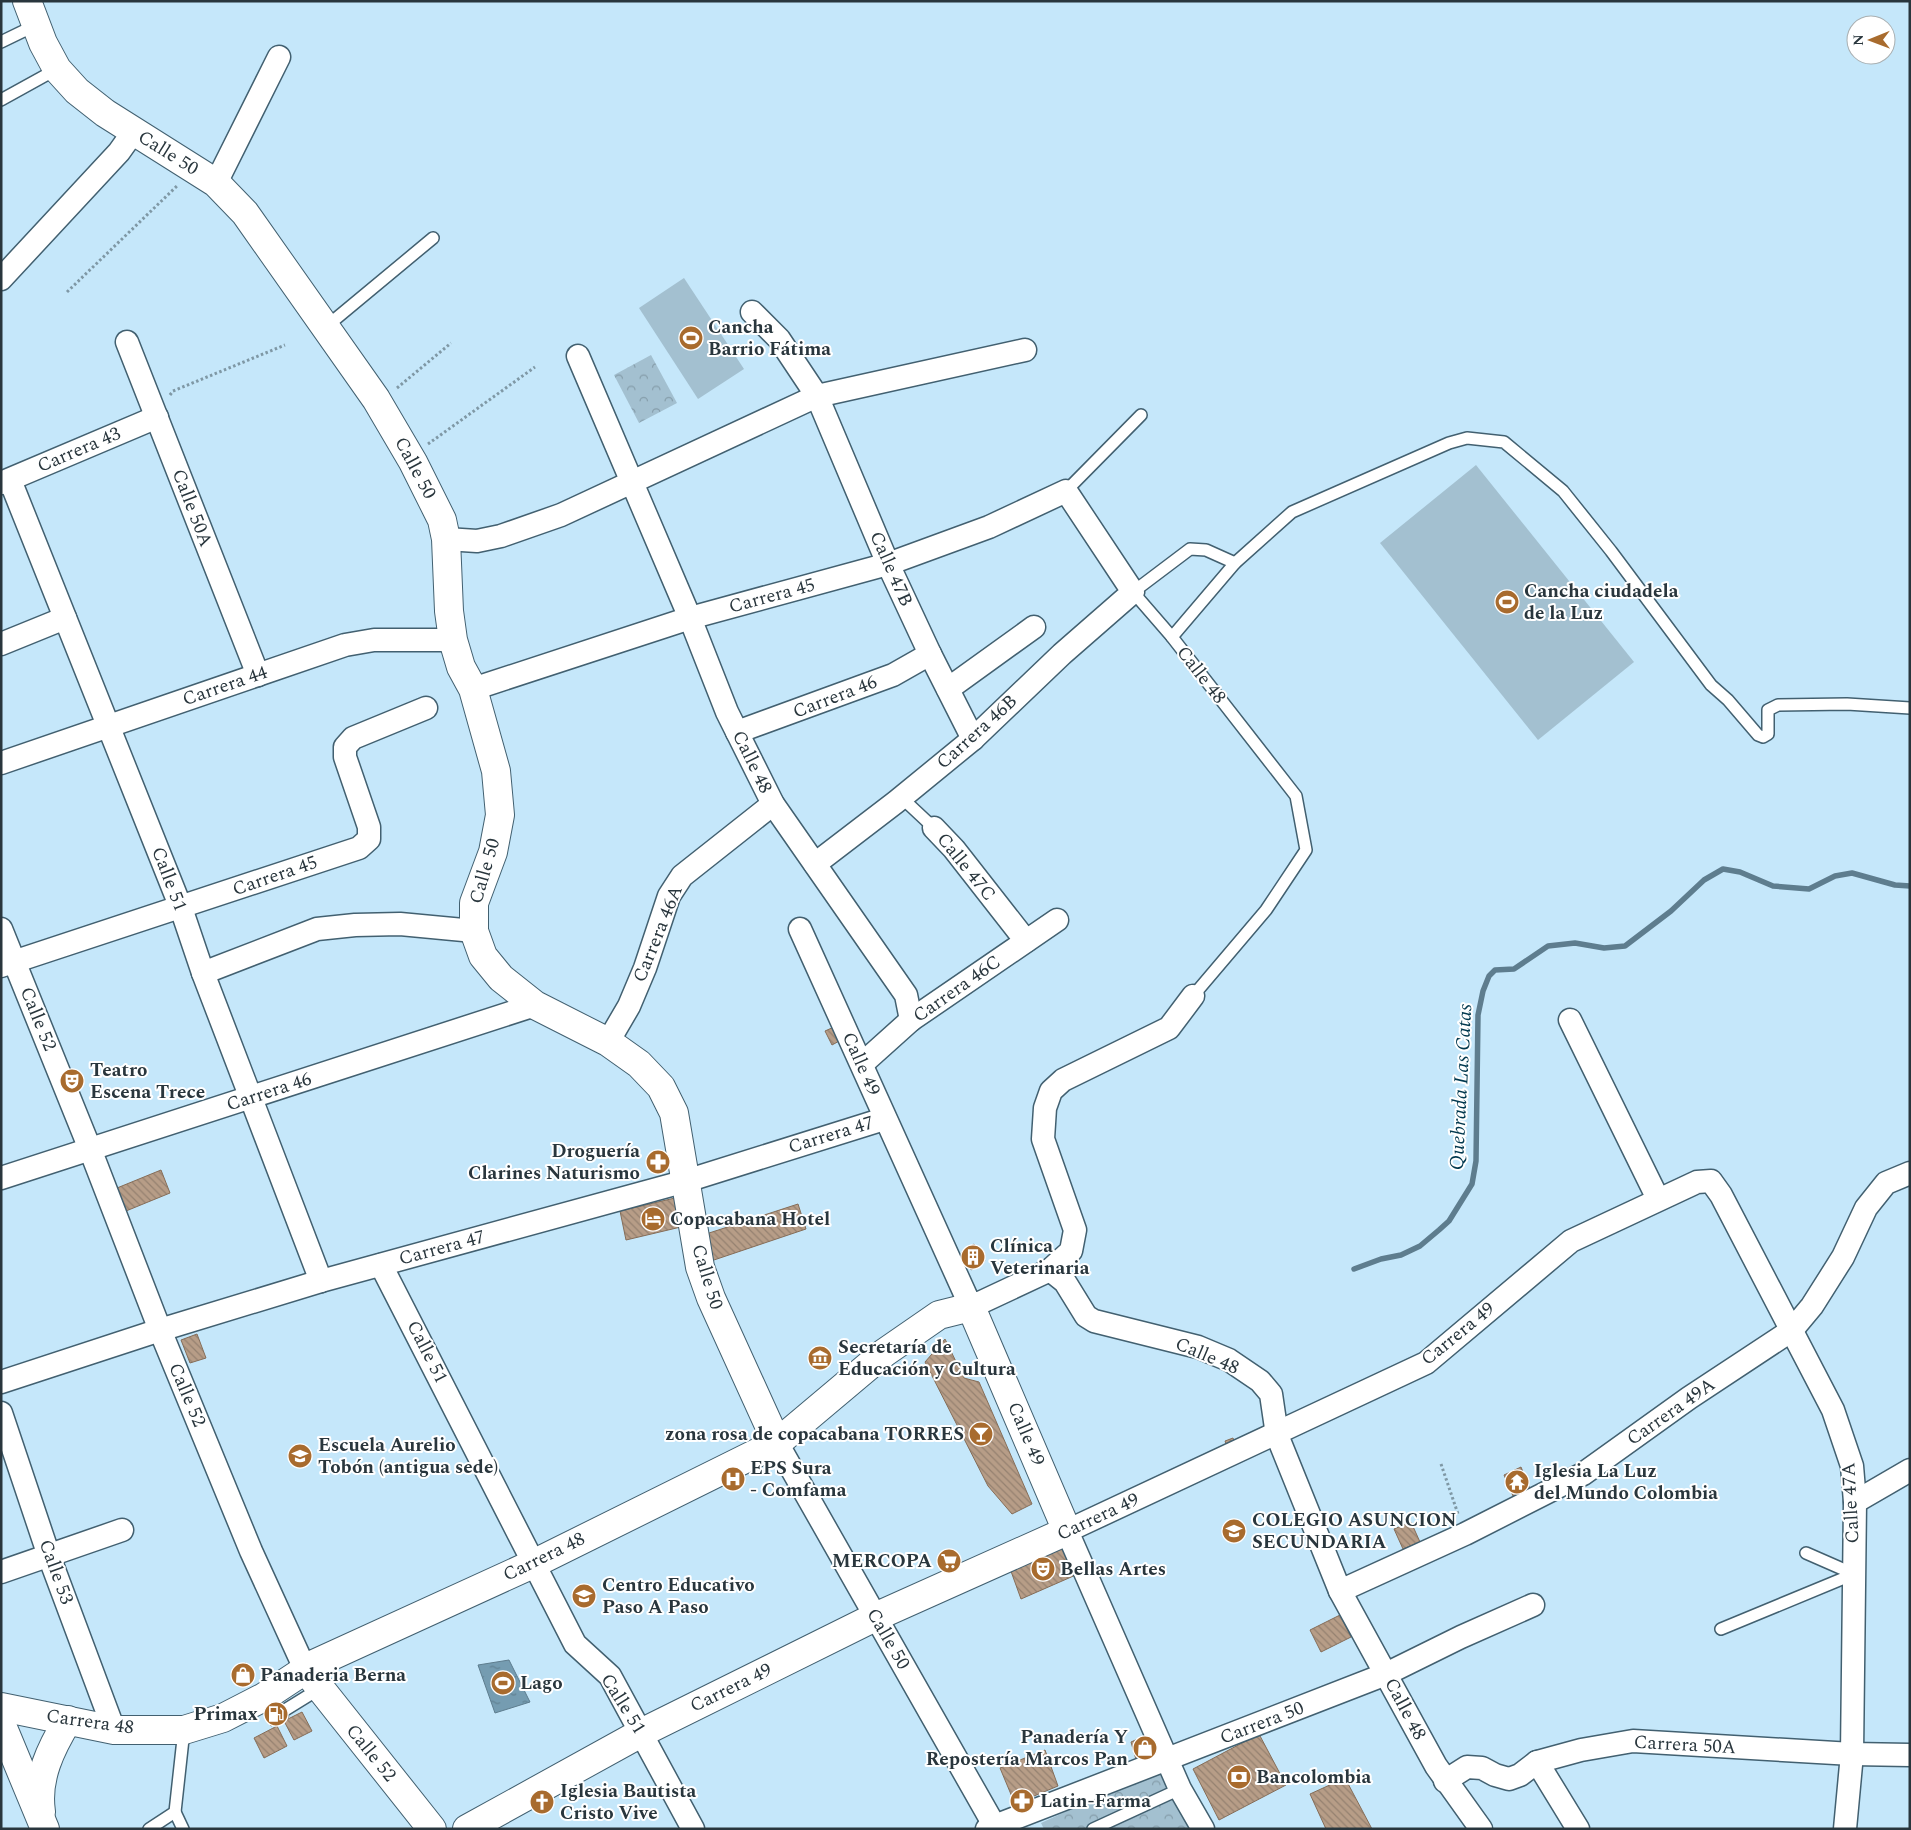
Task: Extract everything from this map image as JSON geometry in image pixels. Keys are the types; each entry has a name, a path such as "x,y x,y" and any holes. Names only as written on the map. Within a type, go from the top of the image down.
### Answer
{"street":[{"name":"Calle 50","path":"31,13 57,69 77,91 105,113 205,176 245,212 327,326 376,399 413,462 442,520 446,539 449,611 453,640 461,667 474,689 496,771 500,815 493,852 474,903 474,931 483,956 501,978 535,1005 608,1042 639,1064 662,1087 674,1113 700,1267 708,1290 777,1443 990,1827"},
{"path":"205,176 279,57"},
{"path":"1,279 119,152 134,131"},
{"name":"Calle 47B","path":"752,312 779,339 817,396 888,564 930,654 973,739"},
{"name":"Calle 50A","path":"127,342 258,675"},
{"path":"446,539 477,541 501,536 561,515 817,396 1025,350"},
{"name":"Calle 48","path":"578,356 737,732 773,804 906,996 911,1020"},
{"name":"Carrera 43","path":"6,482 157,417"},
{"name":"Calle 51","path":"6,482 65,618 181,908 203,973 321,1281"},
{"path":"1066,491 1133,592"},
{"name":"Carrera 45","path":"474,689 690,618 888,564 989,527 1066,491"},
{"name":"Carrera 46B","path":"815,864 902,798 973,739 1062,654 1133,592"},
{"path":"1,644 65,618"},
{"path":"948,689 1034,627"},
{"name":"Carrera 44","path":"1,763 345,645 374,640 453,640"},
{"name":"Carrera 46","path":"737,732 893,675 930,654"},
{"name":"Carrera 45","path":"8,963 181,908 359,848 369,839 369,827 345,757 345,747 352,738 426,708"},
{"name":"Carrera 46A","path":"608,1042 629,1006 646,968 669,896 682,876 773,804"},
{"name":"Calle 47C","path":"934,828 954,849 1026,941"},
{"name":"Carrera 46C","path":"862,1064 911,1020 1057,920"},
{"path":"203,973 317,929 354,924 400,924 474,931"},
{"name":"Calle 52","path":"1,928 8,963 90,1149 160,1330 251,1551 312,1679 432,1829"},
{"name":"Calle 49","path":"800,929 862,1064 884,1119 971,1306 1067,1531 1170,1759 1180,1789 1203,1829"},
{"path":"1050,1270 1071,1251 1075,1230 1043,1139 1045,1108 1051,1091 1064,1080 1169,1028 1193,996"},
{"name":"Carrera 46","path":"1,1178 535,1005"},
{"path":"1570,1020 1658,1199"},
{"name":"Carrera 47","path":"1,1382 160,1330 321,1281 686,1181 884,1119"},
{"name":"Carrera 49A","path":"1340,1591 1465,1534 1583,1474 1689,1398 1792,1330 1812,1306 1843,1257 1866,1208 1886,1183 1910,1173"},
{"name":"Carrera 49","path":"467,1829 641,1733 875,1617 1277,1435 1426,1363 1572,1241 1697,1182 1711,1181"},
{"name":"Calle 47A","path":"1711,1181 1721,1195 1834,1410 1852,1466 1855,1502 1852,1754 1845,1829"},
{"name":"Calle 51","path":"381,1265 575,1644 610,1676 693,1829"},
{"name":"Calle 48","path":"1050,1270 1065,1282 1086,1316 1094,1321 1198,1347 1229,1360 1260,1381 1271,1394 1277,1435 1340,1591 1445,1781 1481,1829"},
{"name":"Carrera 48","path":"1,1707 114,1730 184,1730 273,1705 312,1679 535,1563 777,1443 884,1353 940,1315 971,1306 1050,1270"},
{"name":"Calle 53","path":"1,1413 49,1556 114,1730"},
{"path":"1855,1502 1910,1470"},
{"path":"1,1572 122,1530"},
{"name":"Carrera 50","path":"990,1827 1025,1822 1170,1759 1386,1674 1461,1637 1533,1606"},
{"path":"47,1828 40,1804 44,1768 54,1743 68,1720"},
{"path":"1,1723 47,1828"},
{"name":"Carrera 50A","path":"1445,1781 1467,1767 1482,1768 1494,1775 1509,1779 1520,1775 1537,1762 1581,1750 1632,1741 1852,1754 1910,1755"},
{"path":"1170,1759 1209,1829"},
{"path":"1537,1762 1578,1829"}],"lane":[{"path":"1,42 31,13"},
{"path":"1,100 57,69"},
{"path":"327,326 433,238"},
{"path":"1066,491 1141,415"},
{"name":"Calle 48","path":"1193,996 1266,910 1306,850 1296,796 1172,637 1235,563 1292,512 1449,444 1467,438 1504,442 1563,491 1611,551 1711,685 1728,700 1758,735 1763,738 1768,734 1768,710 1778,705 1846,704 1910,708"},
{"path":"1172,637 1133,592 1190,548 1206,550 1235,563"},
{"name":"Calle 47C","path":"902,798 934,828"},
{"path":"1806,1553 1854,1574"},
{"path":"1721,1629 1854,1574"},
{"path":"182,1829 175,1812 184,1730"},
{"path":"1092,1829 1180,1789"},
{"path":"149,1829 175,1812"}],"path":[{"path":"67,292 205,176"},
{"path":"376,399 398,388 451,344"},
{"path":"173,391 285,345"},
{"path":"413,462 429,444 535,367"},
{"path":"1441,1464 1465,1534"}],"green space":[{"name":"Cancha Barrio Fátima","path":"684,278 744,369 698,399 639,308"},
{"path":"651,355 677,403 639,423 614,375"},
{"name":"Cancha ciudadela de la Luz","path":"1476,465 1634,662 1538,740 1380,543"},
{"path":"1165,1766 1193,1829 1044,1829 1041,1823"}],"water":[{"name":"Lago","path":"509,1660 530,1702 495,1713 478,1665"}],"building":[{"path":"834,1027 841,1040 832,1045 825,1031"},
{"name":"Droguería Clarines Naturismo","path":"663,1153 665,1169 654,1171 651,1154"},
{"path":"161,1170 170,1193 126,1211 117,1188"},
{"name":"Copacabana Hotel","path":"679,1197 685,1226 626,1240 620,1211"},
{"path":"798,1204 806,1229 711,1261 703,1235"},
{"name":"Clínica Veterinaria","path":"974,1244 985,1261 971,1270 961,1253"},
{"path":"197,1334 206,1358 190,1363 181,1340"},
{"name":"zona rosa de copacabana TORRES","path":"945,1339 964,1378 979,1382 1032,1504 1012,1514 988,1486 925,1362"},
{"path":"1233,1438 1236,1446 1228,1449 1225,1441"},
{"name":"Iglesia La Luz del Mundo Colombia","path":"1521,1467 1530,1489 1513,1496 1504,1475"},
{"path":"1411,1522 1420,1542 1403,1549 1394,1529"},
{"name":"Bellas Artes","path":"1067,1542 1078,1574 1021,1599 1008,1563"},
{"path":"1340,1615 1351,1637 1321,1652 1310,1630"},
{"name":"Panaderia Berna","path":"246,1663 254,1679 240,1686 232,1671"},
{"name":"Primax","path":"281,1701 289,1717 271,1726 264,1710"},
{"path":"302,1712 312,1731 294,1740 284,1721"},
{"path":"277,1726 287,1746 264,1758 254,1738"},
{"name":"Panadería Y Repostería Marcos Pan","path":"1151,1733 1159,1755 1137,1763 1131,1742"},
{"name":"Bancolombia","path":"1259,1734 1286,1785 1219,1820 1193,1769"},
{"path":"1045,1750 1058,1786 1015,1804 1000,1768"},
{"path":"1345,1778 1372,1829 1326,1829 1310,1794"}],"waterway":[{"name":"Quebrada Las Catas","path":"1354,1269 1381,1259 1401,1255 1420,1246 1449,1221 1472,1184 1476,1161 1478,1015 1483,991 1489,976 1495,970 1514,969 1548,946 1575,943 1604,948 1625,946 1671,911 1704,880 1723,869 1740,872 1773,886 1809,889 1835,876 1852,873 1895,885 1910,886"}],"place":[{"name":"Cancha Barrio Fátima","path":"691,338"},
{"name":"Cancha ciudadela de la Luz","path":"1507,602"},
{"name":"Teatro Escena Trece","path":"72,1081"},
{"name":"Droguería Clarines Naturismo","path":"658,1162"},
{"name":"Copacabana Hotel","path":"653,1219"},
{"name":"Clínica Veterinaria","path":"973,1257"},
{"name":"Secretaría de Educación y Cultura","path":"820,1358"},
{"name":"zona rosa de copacabana TORRES","path":"981,1434"},
{"name":"Escuela Aurelio Tobón (antigua sede)","path":"300,1456"},
{"name":"EPS Sura - Comfama","path":"733,1479"},
{"name":"Iglesia La Luz del Mundo Colombia","path":"1517,1482"},
{"name":"COLEGIO ASUNCION SECUNDARIA","path":"1234,1531"},
{"name":"MERCOPA","path":"949,1561"},
{"name":"Bellas Artes","path":"1043,1569"},
{"name":"Centro Educativo Paso A Paso","path":"584,1596"},
{"name":"Panaderia Berna","path":"243,1675"},
{"name":"Lago","path":"503,1683"},
{"name":"Primax","path":"276,1714"},
{"name":"Panadería Y Repostería Marcos Pan","path":"1145,1748"},
{"name":"Bancolombia","path":"1239,1777"},
{"name":"Latin-Farma","path":"1022,1801"},
{"name":"Iglesia Bautista Cristo Vive","path":"542,1802"}]}
